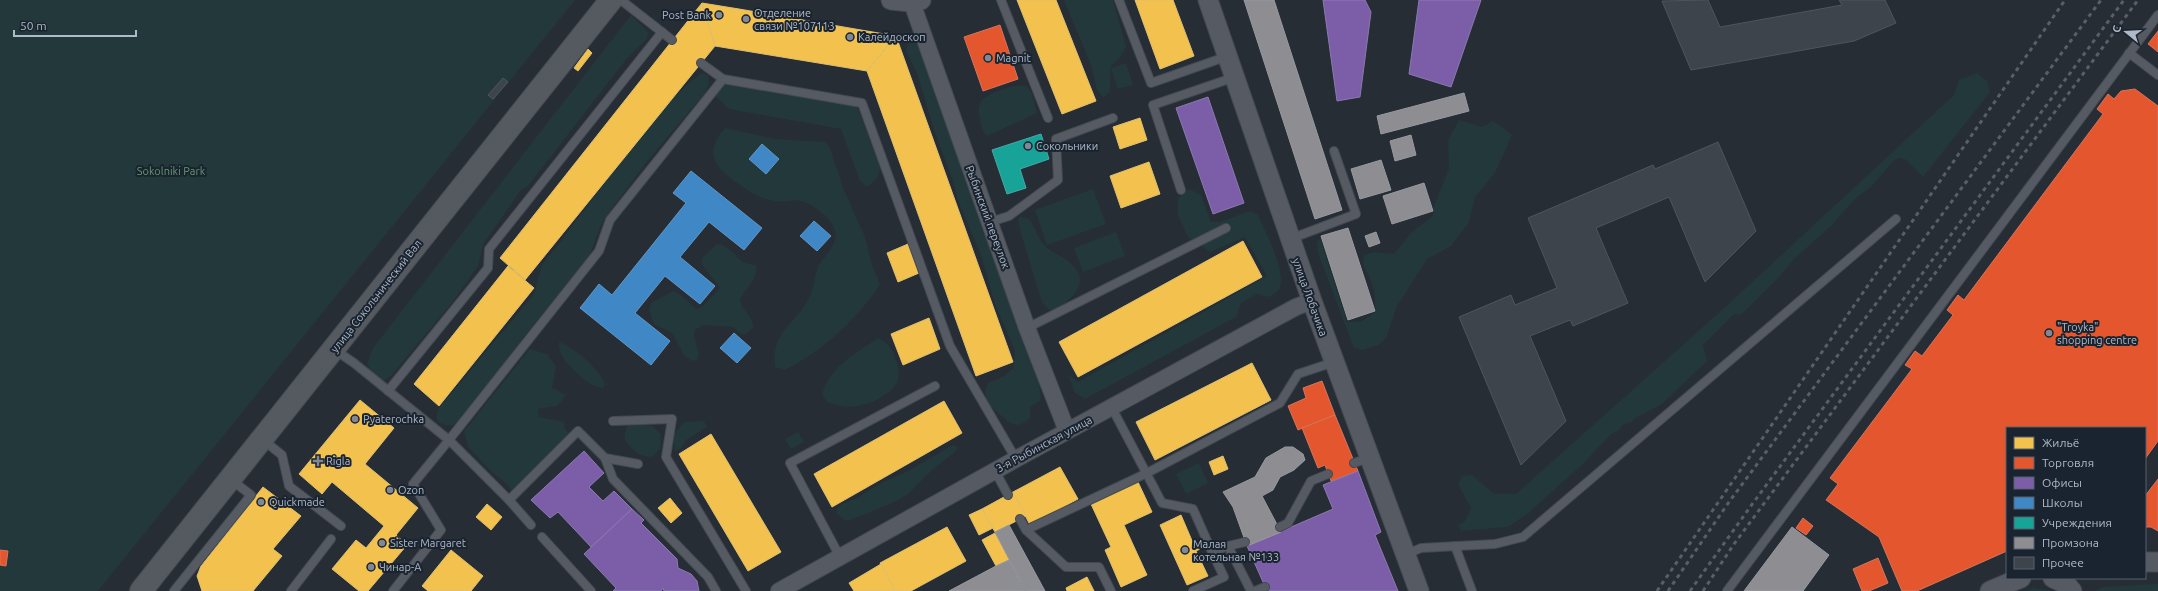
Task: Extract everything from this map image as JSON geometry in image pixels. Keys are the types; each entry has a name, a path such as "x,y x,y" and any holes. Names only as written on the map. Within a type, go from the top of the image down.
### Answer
{"main road":[{"name":"улица Сокольнический Вал","path":"141,591 611,0"}],"street":[{"path":"891,0 915,1"},
{"name":"улица Лобачика","path":"1208,0 1289,239 1334,362 1363,460 1407,554 1420,591"},
{"name":"Рыбинский переулок","path":"915,1 1027,328 1067,431"},
{"name":"3-я Рыбинская улица","path":"779,591 1067,431 1296,308 1312,302"},
{"path":"2146,562 2158,562"},
{"path":"1990,591 2019,579"},
{"path":"2055,579 2066,584 2072,591"},
{"path":"2075,591 2081,579"}],"lane":[{"path":"621,0 672,40"},
{"path":"1002,0 1048,118"},
{"path":"1119,0 1151,83 1228,56"},
{"path":"1728,591 2158,15"},
{"path":"388,391 488,268 489,249 662,32"},
{"path":"2129,54 2158,74"},
{"path":"701,63 723,79 862,103 950,346 1016,459"},
{"path":"1181,190 1153,105 1235,77"},
{"path":"393,591 441,530 413,484 599,251 610,220 723,79"},
{"path":"990,222 1009,216 1058,180 1056,140 1113,118"},
{"path":"1289,239 1356,214 1334,151"},
{"path":"1407,554 1421,548 1495,544 1523,537 1896,219"},
{"path":"1027,328 1226,228"},
{"path":"334,349 449,440 509,500 531,525"},
{"path":"1026,530 1147,473 1280,404 1298,374 1334,362"},
{"path":"840,557 790,463 934,386"},
{"path":"1112,408 1162,503 1193,509 1224,577 1193,591"},
{"path":"613,421 672,419 666,457 746,591"},
{"path":"509,500 578,430 605,458 613,479 708,577 716,591"},
{"path":"262,439 282,455 288,486 341,526"},
{"path":"605,458 638,464"},
{"path":"995,471 1008,495"},
{"path":"1280,527 1288,523 1311,481 1328,474"},
{"path":"174,591 251,495 230,479"},
{"path":"1020,519 1026,530 1066,567 1099,567 1111,591"},
{"path":"542,537 591,591"},
{"path":"291,591 331,539"},
{"path":"1212,552 1245,542"},
{"path":"1228,546 1251,591"},
{"path":"1455,546 1472,591"},
{"path":"1255,591 1265,587"}],"green space":[{"name":"Sokolniki Park","path":"0,0 575,0 98,591 0,591"},
{"path":"1064,0 1113,0 1126,47 1121,56 1111,66 1110,91 1104,98 1097,90 1091,65"},
{"path":"631,15 649,33 646,40 628,57 528,186 521,190 484,243 478,266 454,300 391,376 383,381 380,379 371,371 367,363 373,348"},
{"path":"913,41 917,45 927,66 1033,356 1041,396 1040,401 1030,407 1030,418 1020,424 1016,425 1009,422 993,409 986,400 985,392 988,383 1004,376 1013,368 1015,351 995,304 981,255 958,201 954,184 934,130 917,73 906,51 908,44"},
{"path":"1126,63 1133,85 1118,89 1111,68"},
{"path":"702,73 708,75 709,77 705,93 649,159 607,215 601,225 589,257 522,339 462,418 453,425 442,424 439,422 437,419 437,412 440,406 534,294 542,264 559,244 631,149 674,97"},
{"path":"1977,73 1987,81 1990,92 1923,177 1905,159 1899,158 1894,160 1872,186 1855,199 1830,227 1795,258 1781,275 1742,314 1734,314 1703,345 1707,361 1662,404 1637,417 1630,423 1624,424 1618,431 1611,434 1582,465 1527,514 1508,527 1460,531 1459,525 1465,521 1471,508 1458,484 1462,476 1472,475 1494,494 1516,494 1722,310 1954,95 1959,80"},
{"path":"726,82 857,106 881,168 877,179 867,187 860,181 841,129 729,109 715,96"},
{"path":"1012,86 1027,86 1032,94 1037,113 987,136 981,126 979,111 982,100 992,93"},
{"path":"1459,120 1482,127 1493,121 1512,135 1495,173 1475,197 1469,222 1451,246 1427,259 1397,306 1386,338 1378,345 1363,350 1354,348 1318,253 1317,243 1320,238 1347,322 1361,322 1375,312 1374,293 1371,282 1363,265 1364,255 1374,252 1394,254 1412,232 1433,216 1434,206 1449,169 1448,140"},
{"path":"725,128 775,139 826,142 831,151 844,190 865,237 872,265 880,284 862,309 838,333 811,355 784,370 775,367 777,344 781,335 806,304 811,294 817,268 834,244 834,228 825,216 805,202 798,200 770,200 761,197 744,188 724,173 715,160 713,153 718,137"},
{"path":"1093,189 1106,224 1047,245 1035,210"},
{"path":"1189,189 1201,195 1211,222 1219,222 1250,211 1258,215 1278,261 1281,280 1280,287 1276,293 1269,297 1257,294 1241,303 1236,317 1085,399 1075,393 1068,374 1078,382 1267,276 1245,237 1210,252 1188,237 1178,215 1178,198"},
{"path":"1020,217 1029,219 1040,240 1045,246 1069,262 1076,269 1079,276 1080,282 1074,295 1055,310 1046,308 1041,299 1020,230 1018,219"},
{"path":"1116,232 1125,256 1083,272 1074,248"},
{"path":"717,244 728,248 741,261 756,266 755,276 740,301 752,321 753,328 746,334 741,334 733,327 703,325 695,330 694,335 699,355 697,360 692,361 684,355 672,333 654,324 649,310 651,303 673,291 682,296 696,309 702,307 720,288 702,264 702,258"},
{"path":"878,338 889,346 897,363 899,377 895,386 884,396 862,405 845,407 827,402 822,394 831,375 845,361"},
{"path":"559,342 572,349 592,365 605,384 603,388 585,380 572,369 560,352"},
{"path":"530,349 547,354 556,366 552,388 566,395 557,406 538,409 539,417 564,422 565,429 570,434 511,491 508,485 492,472 468,447 464,431"},
{"path":"704,421 707,427 686,440 681,448 675,451 673,436 684,422"},
{"path":"643,424 652,426 661,434 660,449 652,457 643,456 635,452 624,438 627,425"},
{"path":"798,432 804,442 791,449 785,439"},
{"path":"953,445 958,447 955,452 933,469 908,494 894,502 851,520 845,520 836,513 837,508 842,504 859,497 879,484 906,472"},
{"path":"1199,463 1208,483 1186,494 1176,474"},
{"path":"2158,584 2158,591 2094,591 2103,587"},
{"path":"2033,588 2054,591 2026,591"}],"building: Жильё":[{"path":"1017,0 1056,0 1096,101 1062,114"},
{"path":"1135,0 1173,0 1194,56 1160,69"},
{"path":"702,3 896,36 867,71 715,46"},
{"path":"702,3 715,46 525,280 500,258"},
{"path":"896,36 1013,362 976,376 867,71"},
{"path":"588,49 592,53 578,71 574,68"},
{"path":"1140,118 1147,140 1120,149 1113,127"},
{"path":"1149,162 1160,194 1121,208 1110,176"},
{"path":"1243,241 1262,277 1078,377 1059,342"},
{"path":"908,244 919,273 898,282 887,253"},
{"path":"508,266 534,288 439,406 414,384"},
{"path":"929,318 940,349 903,365 891,334"},
{"path":"1252,363 1271,400 1155,460 1136,422"},
{"path":"360,400 394,428 365,464 418,508 396,535 407,545 368,591 359,591 332,569 356,540 366,548 384,526 332,482 322,494 299,474"},
{"path":"944,401 962,433 832,507 814,474"},
{"path":"711,434 781,552 748,571 679,454"},
{"path":"1223,456 1228,469 1214,475 1209,462"},
{"path":"1060,467 1078,499 1030,525 1013,492"},
{"path":"1138,482 1152,512 1124,525 1147,575 1121,587 1105,550 1111,547 1091,504"},
{"path":"263,487 301,516 273,549 282,556 253,591 202,591 197,576 201,566"},
{"path":"1013,492 1026,516 995,532 982,509"},
{"path":"670,498 682,513 671,523 658,508"},
{"path":"487,504 502,517 491,530 476,517"},
{"path":"982,509 993,528 979,535 969,515"},
{"name":"Малая котельная №133","path":"1181,515 1193,543 1197,541 1200,549 1196,551 1208,576 1187,585 1160,525"},
{"path":"947,527 966,561 911,591 895,591 880,563"},
{"path":"995,533 1009,560 996,566 982,540"},
{"path":"451,550 483,576 471,591 428,591 422,586"},
{"path":"881,564 895,591 854,591 849,583"},
{"path":"1087,577 1094,591 1067,591 1066,588"}],"building: Торговля":[{"path":"1000,25 1018,79 983,91 964,37"},
{"path":"2158,31 2158,52 2148,44"},
{"name":"\"Troyka\" shopping centre","path":"2135,89 2158,106 2158,441 2146,458 2146,427 2006,427 2006,551 1917,591 1902,591 1879,537 1826,500 1838,484 1830,478 1912,369 1905,365 1915,351 1922,356 1953,315 1947,310 1958,295 1964,300 2103,114 2097,109 2108,94 2114,99 2121,91"},
{"path":"1322,381 1335,415 1298,430 1288,406 1306,398 1303,388"},
{"path":"1335,415 1358,471 1331,481 1325,465 1318,468 1302,428"},
{"path":"2158,479 2158,531 2151,527 2146,527 2146,495"},
{"path":"1803,518 1813,526 1806,535 1796,528"},
{"path":"0,550 8,551 6,566 0,565"},
{"path":"1878,558 1888,583 1869,591 1862,591 1853,569"}],"building: Офисы":[{"path":"1323,0 1365,0 1371,12 1360,97 1337,101"},
{"path":"1419,0 1481,0 1451,87 1409,74"},
{"path":"1208,97 1244,203 1213,214 1176,108"},
{"path":"584,451 604,473 589,487 603,501 614,491 632,509 591,547 558,512 550,518 531,500"},
{"path":"1358,471 1381,532 1375,535 1398,591 1267,591 1247,546 1333,509 1323,485"},
{"path":"632,509 644,520 641,523 677,559 678,568 691,574 697,581 699,591 664,591 663,588 661,591 613,591 616,588 584,554"}],"building: Школы":[{"path":"762,144 779,159 766,174 749,159"},
{"path":"691,171 762,228 744,250 709,222 680,257 715,286 700,304 665,276 635,313 670,341 651,365 580,308 599,284 612,295 686,203 673,193"},
{"path":"814,221 831,236 817,251 800,236"},
{"path":"734,333 751,348 737,363 720,348"}],"building: Учреждения":[{"path":"1041,134 1049,159 1020,169 1026,188 1007,194 992,150"}],"building: Промзона":[{"path":"1244,0 1274,0 1342,210 1315,219"},
{"path":"1464,93 1469,111 1381,134 1377,116"},
{"path":"1411,135 1416,155 1395,161 1390,141"},
{"path":"1381,160 1391,190 1360,199 1351,169"},
{"path":"1424,183 1433,211 1392,224 1383,196"},
{"path":"1348,228 1375,311 1348,320 1321,236"},
{"path":"1376,232 1380,243 1369,247 1365,236"},
{"path":"1285,447 1293,447 1303,454 1305,460 1294,470 1280,477 1273,490 1262,496 1281,532 1247,546 1233,507 1223,492 1255,477 1266,458"},
{"path":"1009,525 1045,591 1026,591 995,532"},
{"path":"1792,527 1829,555 1803,591 1744,591"},
{"path":"1009,560 1025,591 949,591 996,566"}],"building: Прочее":[{"path":"1708,0 1720,27 1842,5 1839,0 1885,0 1896,23 1854,41 1691,70 1662,1"},
{"path":"503,78 508,82 493,99 488,95"},
{"path":"1718,142 1756,231 1705,282 1669,197 1596,228 1628,303 1573,326 1570,320 1530,336 1566,421 1521,465 1459,317 1511,295 1515,305 1557,288 1528,218 1653,165 1655,169"}],"railway":[{"path":"1657,591 2065,0"},
{"path":"1668,591 1729,502 2101,0"},
{"path":"1690,591 1756,499 2124,0"},
{"path":"1703,591 1734,544 2138,0"}],"place":[{"name":"Post Bank","path":"719,15"},
{"name":"Отделение связи №107113","path":"746,19"},
{"name":"Калейдоскоп","path":"850,37"},
{"name":"Magnit","path":"988,58"},
{"name":"Сокольники","path":"1028,146"},
{"name":"\"Troyka\" shopping centre","path":"2049,333"},
{"name":"Pyaterochka","path":"355,419"},
{"name":"Rigla","path":"318,461"},
{"name":"Ozon","path":"390,490"},
{"name":"Quickmade","path":"261,502"},
{"name":"Sister Margaret","path":"382,543"},
{"name":"Малая котельная №133","path":"1185,550"},
{"name":"Чинар-А","path":"371,567"}]}
